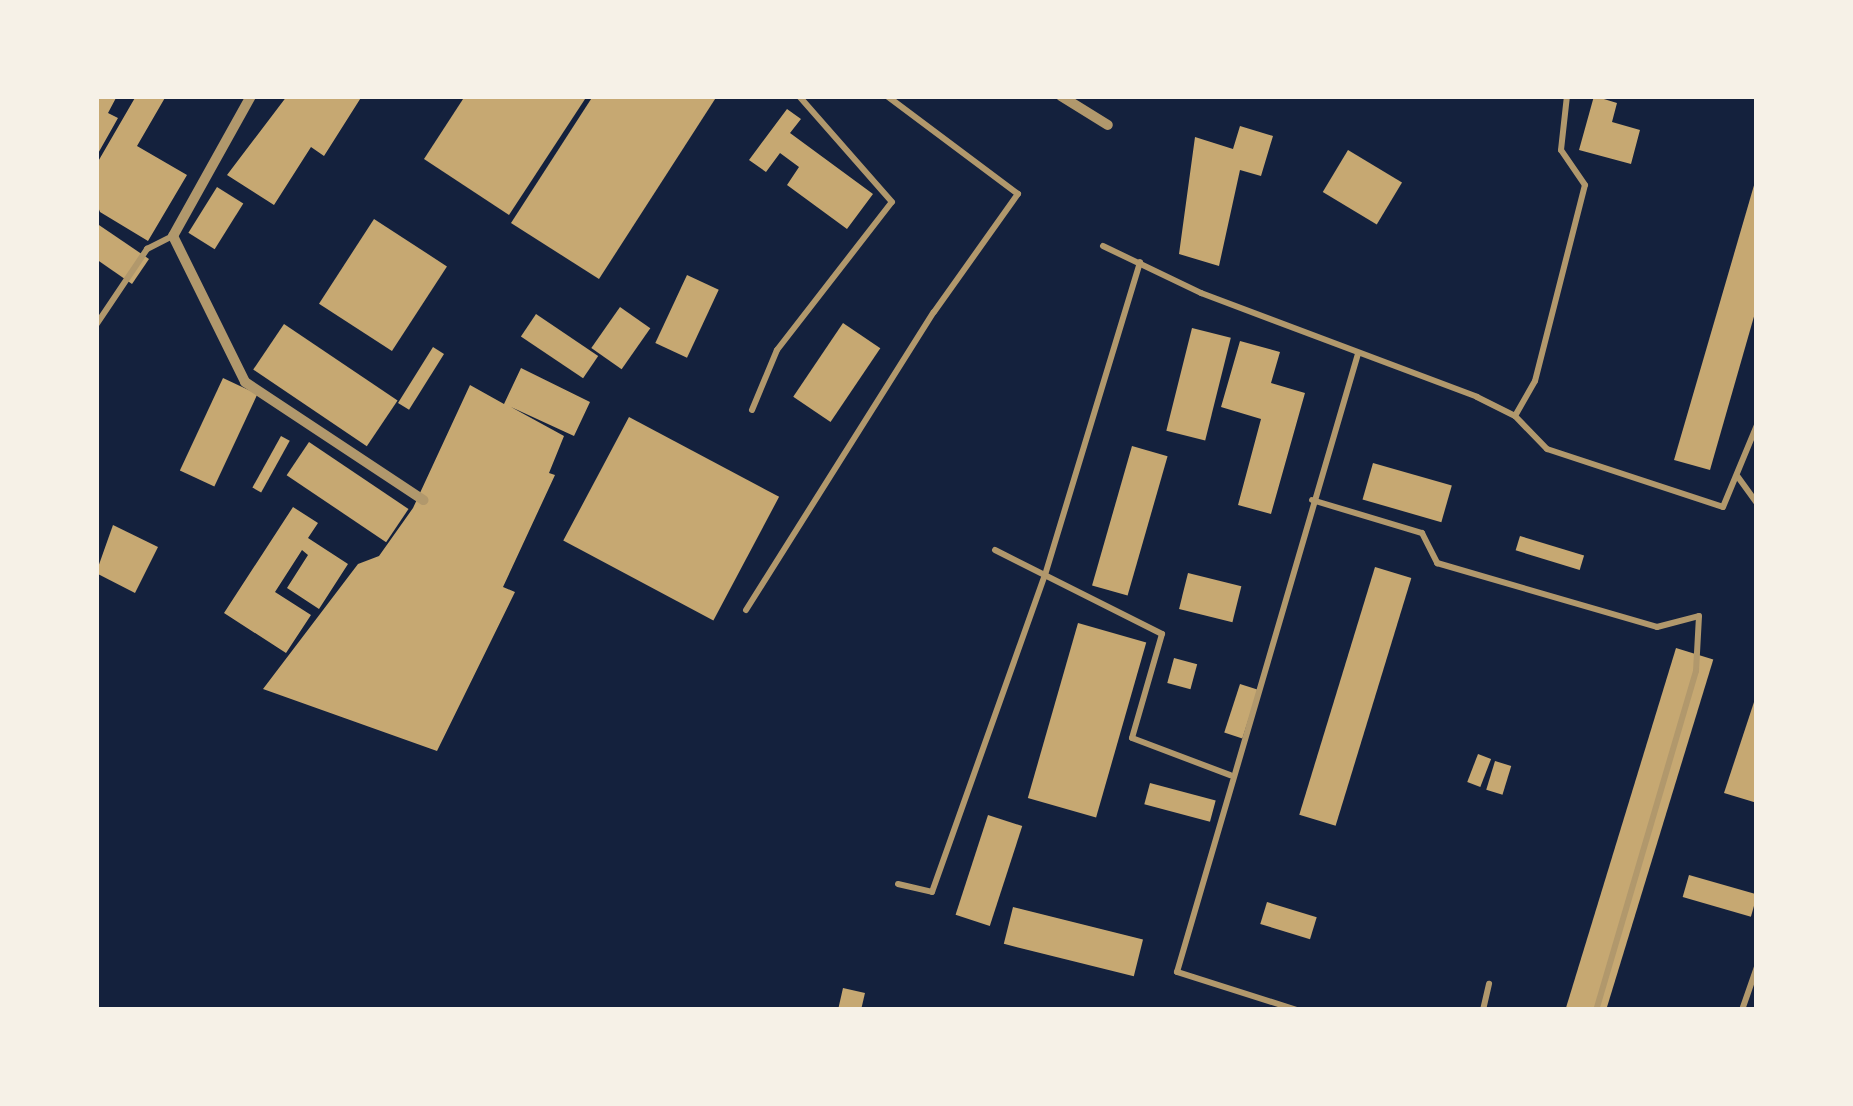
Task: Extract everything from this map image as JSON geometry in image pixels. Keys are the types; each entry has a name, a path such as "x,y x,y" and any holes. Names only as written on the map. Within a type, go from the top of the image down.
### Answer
{"street":[{"path":"251,96 172,236 245,382 423,500"},
{"path":"1060,96 1108,124"}],"lane":[{"path":"752,410 777,350 892,202 799,96"},
{"path":"746,610 934,312 1018,194 887,96"},
{"path":"1207,96 1222,96"},
{"path":"1515,416 1535,381 1585,185 1561,150 1567,96"},
{"path":"96,325 146,249 172,236"},
{"path":"1102,246 1515,416 1547,448 1723,507 1757,425"},
{"path":"898,884 932,892 1045,575 1140,262"},
{"path":"1297,1010 1177,972 1230,775 1358,354"},
{"path":"1736,475 1757,503"},
{"path":"1312,500 1422,533 1437,562 1481,576 1657,627 1700,616 1696,671 1596,1010"},
{"path":"995,550 1162,634 1132,738 1230,775"},
{"path":"1742,1010 1757,967"},
{"path":"1483,1010 1489,984"}],"building":[{"path":"96,96 117,96 108,113 118,118 96,157"},
{"path":"136,96 166,96 137,146 187,175 148,241 100,212 96,202 96,165"},
{"path":"287,96 362,96 324,156 311,147 274,205 227,175"},
{"path":"465,96 587,96 509,215 424,159"},
{"path":"593,96 717,96 599,279 511,223"},
{"path":"1594,96 1617,103 1612,122 1640,130 1631,164 1579,150"},
{"path":"787,109 801,119 790,133 873,194 847,229 787,185 799,167 780,153 766,172 749,160"},
{"path":"1240,126 1273,136 1261,176 1240,170 1219,266 1179,254 1195,137 1233,149"},
{"path":"1348,150 1402,182 1377,224 1323,192"},
{"path":"1757,175 1757,306 1710,470 1674,460"},
{"path":"217,187 243,203 215,249 188,233"},
{"path":"374,219 447,266 392,351 319,304"},
{"path":"96,223 149,259 132,284 96,259"},
{"path":"687,275 719,290 687,358 655,343"},
{"path":"620,307 650,328 622,369 591,348"},
{"path":"536,314 598,356 583,378 521,336"},
{"path":"843,323 880,348 831,422 793,397"},
{"path":"284,324 398,401 367,446 253,370"},
{"path":"1192,328 1231,338 1205,441 1166,431"},
{"path":"1240,341 1280,352 1271,383 1305,393 1271,514 1238,505 1261,419 1221,407"},
{"path":"433,347 444,354 409,410 398,403"},
{"path":"521,368 590,402 574,436 511,407 564,436 549,473 555,475 503,587 515,592 437,751 263,689 358,564 379,556 413,508 470,385 504,404"},
{"path":"223,378 257,394 214,487 180,470"},
{"path":"629,417 779,497 713,620 563,541"},
{"path":"281,436 290,441 261,492 252,488"},
{"path":"309,442 408,509 386,542 287,475"},
{"path":"1132,446 1168,456 1128,596 1092,585"},
{"path":"1373,463 1452,486 1441,522 1363,500"},
{"path":"293,507 318,523 308,538 348,564 319,609 287,588 308,555 302,550 275,592 311,615 286,653 224,613"},
{"path":"113,525 158,547 135,593 96,573"},
{"path":"1520,536 1584,556 1580,570 1516,550"},
{"path":"1375,567 1411,578 1336,826 1299,815"},
{"path":"1188,573 1241,586 1232,622 1179,609"},
{"path":"1078,623 1146,643 1096,818 1028,798"},
{"path":"1676,648 1713,659 1606,1010 1566,1009"},
{"path":"1174,658 1197,664 1190,689 1167,683"},
{"path":"1240,684 1258,690 1242,738 1224,733"},
{"path":"1757,696 1757,803 1724,793"},
{"path":"1478,754 1491,759 1480,787 1467,782"},
{"path":"1495,761 1511,766 1502,795 1486,790"},
{"path":"1150,783 1216,801 1210,822 1144,804"},
{"path":"988,815 1022,826 990,926 956,915"},
{"path":"1689,875 1757,894 1751,917 1683,897"},
{"path":"1267,902 1317,917 1310,939 1260,924"},
{"path":"1013,907 1143,939 1134,976 1004,944"},
{"path":"843,988 865,993 861,1010 838,1010"}]}
